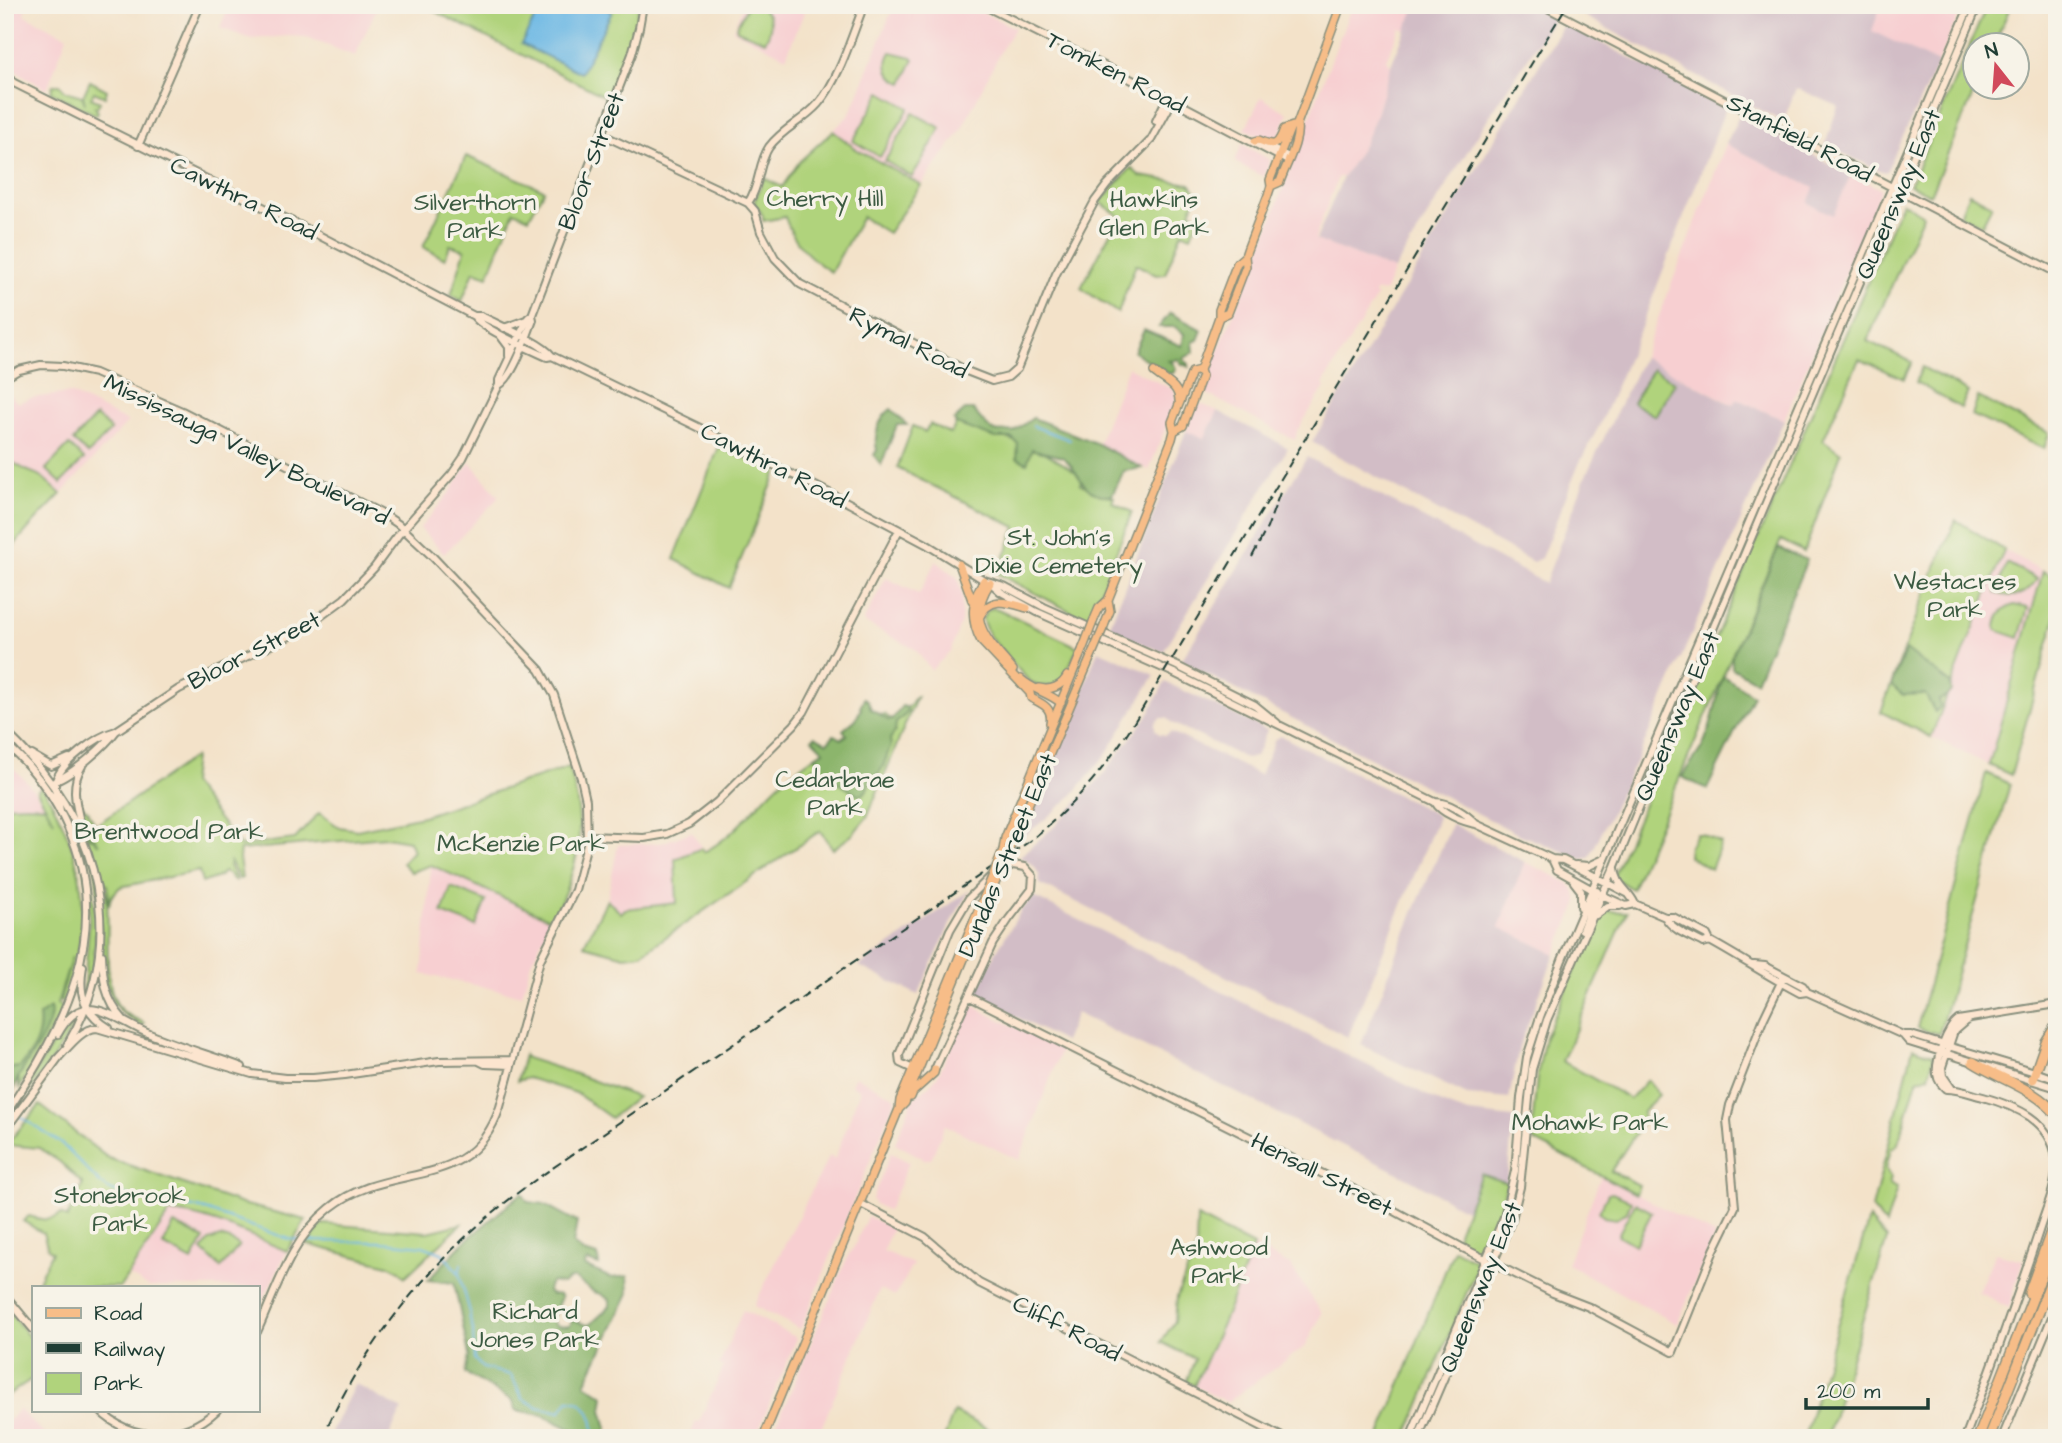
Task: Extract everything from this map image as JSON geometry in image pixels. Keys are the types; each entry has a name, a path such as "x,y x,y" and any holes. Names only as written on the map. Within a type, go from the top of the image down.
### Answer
{"highway":[{"path":"2034,1075 2046,1042 2057,1024"},
{"path":"1973,1062 2031,1093 2057,1115"},
{"path":"2054,1233 2057,1208"},
{"path":"1978,1438 2054,1233 2057,1215"},
{"path":"1989,1438 2057,1266"},
{"path":"2042,1305 2057,1288"}],"main road":[{"name":"Dundas Street East","path":"1174,431 1183,426 1202,376 1200,370 1219,317 1228,313 1246,266 1245,256 1271,186 1270,180 1341,5"},
{"name":"Dundas Street East","path":"1271,186 1280,182 1289,159 1298,133 1293,126"},
{"path":"1252,140 1275,144 1280,141 1284,130 1293,126"},
{"name":"Dundas Street East","path":"763,1438 861,1204 899,1109 900,1100 916,1068 990,888 1005,838 1078,658 1099,608 1108,600 1174,431 1172,422 1192,372 1200,370"},
{"path":"1154,372 1176,389 1180,396 1177,410"},
{"path":"959,564 972,595 974,608"},
{"path":"987,582 976,593 974,608 973,624 981,641 1031,690 1069,709"},
{"path":"987,582 980,602 979,619 987,639 1031,690 1031,698 1045,705 1050,713 1051,720 1045,740"},
{"name":"Dundas Street East","path":"990,888 1012,843 1104,626 1110,611 1108,600"},
{"path":"979,619 987,606 1001,601 1027,608"},
{"path":"1031,690 1045,690 1063,682 1078,658"},
{"name":"Dundas Street East","path":"899,1109 905,1103 916,1068"},
{"path":"916,1068 927,1073 935,1069"},
{"path":"905,1103 932,1076 935,1069"}],"street":[{"path":"138,146 200,5"},
{"name":"Bloor Street","path":"77,754 104,734 116,731 179,689 287,638 319,619 356,588 442,488 463,458 499,385 504,383 632,54 643,5"},
{"path":"601,134 748,203 770,146 810,112 830,89 864,5"},
{"name":"Tomken Road","path":"983,5 1289,159"},
{"name":"Stanfield Road","path":"1542,5 2057,273"},
{"name":"Queensway East","path":"1418,1438 1491,1261 1513,1187 1524,1074 1531,1043 1579,919 1597,892 1608,883 1970,5"},
{"name":"Queensway East","path":"1409,1438 1512,1219 1524,1160 1532,1069 1556,998 1592,918 1597,892 1596,880 1604,859 1978,5"},
{"name":"Cawthra Road","path":"5,74 14,83 301,226 474,316 481,316 502,331 549,351 552,356"},
{"name":"Cawthra Road","path":"5,83 14,83"},
{"name":"Rymal Road","path":"748,203 755,211 762,236 775,258 800,285 983,379 999,380 1020,365 1055,278 1095,201 1147,142 1169,99"},
{"path":"530,317 502,331 512,360 530,352 537,352"},
{"name":"Cawthra Road","path":"521,340 537,352 547,357 552,356 696,426 926,544 1027,608 1174,673 1435,802 1440,801 1470,817 1476,824 1552,859 1563,860 1596,880 1631,895 1635,904"},
{"name":"Mississauga Valley Boulevard","path":"5,378 19,370 41,365 63,366 95,373 183,411 387,516 404,529 533,660 547,680 559,707 581,778 586,800 585,855 578,880 540,960 495,1121 485,1139 473,1152 453,1165 365,1187 330,1207 304,1234 295,1249 259,1328"},
{"path":"587,836 640,838 667,834 689,824 717,802 794,725 811,702 899,530"},
{"name":"Cawthra Road","path":"987,582 1004,586 1044,607 1177,666 1255,705 1277,723"},
{"name":"Bloor Street","path":"53,783 67,777 110,740 116,731"},
{"path":"5,732 29,754 53,783 82,835"},
{"path":"5,743 37,775 60,811 72,837 83,877 86,920 82,991 87,1008 97,1020 115,1032"},
{"path":"29,754 51,766 77,754"},
{"path":"60,811 53,783 77,754"},
{"path":"89,757 79,770 74,788 82,835 97,893 103,977 113,1009 127,1022"},
{"path":"37,775 53,783"},
{"name":"Cawthra Road","path":"1552,859 1557,870 1626,906"},
{"path":"1571,864 1588,866 1604,859"},
{"path":"916,1068 900,1063 899,1055 957,917 975,891 994,874 1013,865 1023,866 1032,874 1032,889 993,943 970,998 935,1069"},
{"path":"1615,866 1616,877 1627,893"},
{"path":"1567,876 1581,891 1579,919"},
{"path":"1556,998 1597,892"},
{"path":"1592,918 1608,906 1635,904 1665,917 1673,917 1754,965 1765,965 1782,979 1803,986 1807,992 1903,1035 1909,1042 1945,1049 2034,1075 2057,1088"},
{"path":"7,1128 77,1028 87,1008 95,979 100,944"},
{"path":"42,1058 76,979 84,946"},
{"name":"Hensall Street","path":"970,998 1391,1208 1553,1293 1583,1304 1673,1352 1714,1250 1735,1207 1727,1120 1730,1105 1782,979"},
{"path":"1965,1438 2011,1316 2052,1188 2056,1162 2055,1151 2047,1133 2031,1116 1989,1099 1946,1089 1937,1075 1937,1067 1953,1024 1963,1019 2057,1004"},
{"path":"5,1115 69,1019 87,1008 203,1054 285,1078"},
{"path":"57,1059 89,1029 97,1028 252,1074 285,1078 334,1076 439,1060 486,1059 512,1062"},
{"path":"1945,1049 1973,1062 2057,1080"},
{"name":"Cliff Road","path":"861,1204 925,1237 979,1283 1284,1438"},
{"path":"5,1295 32,1328"},
{"path":"2002,1438 2057,1305"},
{"path":"102,1412 126,1428 156,1435 188,1429 214,1412"}],"shaded area":[{"path":"5,5 28,5 23,14 67,36 47,89 5,65"},
{"path":"229,5 378,5 355,56 305,37 251,39 220,28"},
{"path":"743,5 807,5 786,57 733,30"},
{"path":"894,5 967,5 1015,28 960,132 921,185 856,149 833,131 848,116 854,105"},
{"path":"1352,5 1416,5 1406,30 1400,28 1386,60 1391,65 1364,144 1343,177 1338,177 1315,238 1394,270 1385,291 1375,292 1374,295 1377,296 1323,384 1325,387 1297,431 1295,440 1207,394 1203,386 1252,271"},
{"path":"1416,5 1529,5 1554,18 1394,270 1316,240 1343,177 1364,144 1391,65"},
{"path":"1576,5 1881,5 1872,31 1938,63 1886,172 1825,145 1838,106 1796,88 1783,122 1573,10"},
{"path":"1881,5 1963,5 1938,63 1871,31"},
{"path":"1564,24 1726,107 1642,325 1600,424 1579,464 1541,558 1533,562 1312,442"},
{"path":"1261,97 1288,113 1279,137 1271,142 1245,129"},
{"path":"1739,116 1851,175 1833,215 1808,203 1814,188 1726,144"},
{"path":"1242,144 1270,160 1264,177 1235,162"},
{"path":"1726,144 1814,188 1833,214 1851,175 1881,189 1784,420 1737,399 1734,405 1643,357"},
{"path":"1643,357 1733,405 1737,399 1784,420 1640,753 1589,858 1582,859 1516,833 1181,661 1307,457 1545,583 1587,473"},
{"path":"1128,367 1174,390 1176,402 1149,470 1098,444"},
{"path":"6,388 17,403 31,398 70,393 128,422 61,494 41,476 5,458"},
{"path":"1200,404 1218,411 1204,439 1186,431 1195,408"},
{"path":"1218,411 1288,448 1163,652 1108,630 1186,431 1204,439"},
{"path":"470,462 499,497 444,554 420,528 450,492"},
{"path":"2004,550 2043,571 1989,765 1931,737"},
{"path":"936,561 958,578 962,596 961,622 950,652 931,670 915,649 863,622 886,578 919,594"},
{"path":"1098,650 1155,675 1106,754 1071,797 1017,841 1053,755 1072,719"},
{"path":"1165,682 1267,730 1257,754 1247,759 1172,723 1167,718 1160,718 1155,723 1159,734 1166,735 1171,732 1260,775 1275,739 1281,736 1438,817 1348,1037 1040,884 1035,867 1019,857 1055,826 1102,776 1148,715"},
{"path":"5,759 27,782 45,806 5,806"},
{"path":"1452,824 1525,862 1499,927 1555,954 1519,1047 1509,1099 1467,1095 1361,1045 1413,913"},
{"path":"692,832 704,852 722,898 641,954 625,956 584,945 607,900 618,845 661,843"},
{"path":"1525,862 1567,882 1575,891 1578,902 1555,954 1498,927"},
{"path":"431,865 552,920 531,962 522,995 422,974"},
{"path":"970,890 952,920 918,995 859,966"},
{"path":"1034,897 1448,1106 1469,1113 1513,1118 1507,1183 1481,1174 1467,1211 1410,1179 1076,1013 1064,1042 975,995 996,952 1022,909"},
{"path":"971,1005 1061,1050 1019,1160 945,1125 931,1159 924,1159 895,1143 913,1099 937,1077"},
{"path":"855,1076 896,1098 801,1328 798,1328 754,1306 829,1156 835,1159 860,1090 851,1084"},
{"path":"891,1153 909,1162 888,1211 875,1204 872,1199"},
{"path":"1601,1176 1715,1235 1677,1324 1567,1264"},
{"path":"170,1212 221,1224 287,1251 259,1308 259,1286 147,1286 127,1275"},
{"path":"867,1217 892,1228 883,1251 913,1264 895,1296 880,1289 817,1438 783,1438 775,1428"},
{"path":"1253,1246 1290,1265 1322,1313 1306,1346 1227,1402 1194,1386"},
{"path":"1995,1253 2023,1260 2009,1308 1978,1292"},
{"path":"743,1310 797,1338 755,1438 689,1438 724,1366 719,1365"},
{"path":"355,1384 402,1410 388,1438 342,1438 331,1432"},
{"path":"19,1409 48,1438 5,1438 10,1419"}],"green space":[{"path":"422,5 639,5 633,41 608,98"},
{"path":"748,5 766,12 770,28 765,41 737,30 736,27"},
{"path":"1987,5 2011,5 2000,32 1975,32"},
{"path":"891,52 914,59 903,83 888,71 887,62"},
{"path":"1960,68 1960,102 1970,102 1930,195 1910,185"},
{"path":"90,81 107,90 105,97 94,92 91,98 100,102 95,107 98,112 96,115 51,92 53,85 60,85 65,91 82,96 85,104 83,96"},
{"path":"881,92 909,108 880,157 853,141"},
{"path":"913,113 941,128 912,177 885,161"},
{"name":"Cherry Hill","path":"833,131 856,149 921,185 888,233 862,217 831,272 803,249 792,234 785,217 763,221 763,216 754,202 764,178 782,187 800,161"},
{"name":"Silverthorn Park","path":"466,156 544,190 529,218 514,211 488,276 474,271 462,301 451,295 465,250 450,245 445,259 423,247"},
{"name":"Hawkins Glen Park","path":"1131,168 1140,176 1190,184 1197,193 1190,212 1199,216 1191,236 1182,232 1165,274 1156,275 1136,264 1118,313 1081,288 1119,216 1100,202"},
{"path":"1969,193 1992,205 1982,225 1960,216"},
{"path":"1902,202 1923,215 1867,341 1912,362 1904,379 1859,359 1823,440 1841,453 1804,552 1781,540 1632,889 1613,877"},
{"path":"1170,313 1202,330 1198,340 1193,342 1194,352 1183,359 1189,367 1180,363 1179,359 1167,360 1174,364 1176,369 1169,374 1134,352 1144,330 1182,346 1184,334 1175,327 1159,327"},
{"path":"1922,367 1968,392 1961,408 1916,382"},
{"path":"1652,369 1675,382 1655,416 1633,403"},
{"path":"1978,397 2049,433 2044,449 1972,415"},
{"path":"891,409 907,425 897,425 881,465 874,455 877,450 877,433 880,422"},
{"path":"965,410 973,410 997,432 1013,432 1033,418 1098,444 1142,468 1124,471 1112,495 1094,493 1062,457 1032,449 1027,463 1017,458 1018,444 1012,438 995,438 956,424 954,420"},
{"path":"96,416 111,430 88,454 73,441"},
{"name":"St. John’s Dixie Cemetery","path":"957,421 1026,445 1030,443 1084,477 1080,484 1114,497 1112,502 1132,512 1089,621 998,574 1016,527 897,468 913,426 925,432 930,424 951,434"},
{"path":"69,445 84,459 61,483 46,469"},
{"path":"719,447 777,472 729,588 674,559"},
{"path":"5,458 41,476 61,494 24,533 9,554 6,571 12,586 5,606"},
{"name":"Westacres Park","path":"1956,520 2004,550 1931,737 1881,712 1932,575"},
{"path":"1778,548 1807,560 1756,681 1732,668 1732,656"},
{"path":"2007,563 2037,579 2020,595 1996,593"},
{"path":"2043,571 2057,579 2057,613 2011,775 1989,765"},
{"path":"2014,605 2028,608 2019,638 1996,630 2000,614"},
{"path":"993,608 1078,647 1064,678 1053,686 1038,686 1027,679 989,636 982,619 987,610"},
{"path":"1906,650 1950,683 1951,691 1939,700 1941,706 1935,712 1925,694 1903,695 1891,685"},
{"path":"1723,676 1753,695 1707,789 1682,777 1706,737"},
{"name":"Cedarbrae Park","path":"916,696 867,817 852,835 833,849 820,831 641,954 625,956 584,945 607,900 621,913 625,909 677,903 675,859 702,848 704,852 716,845 794,771 868,720 884,714 891,719 899,715 909,707"},
{"path":"864,698 871,709 888,720 892,720 902,706 906,707 908,712 896,723 895,732 890,739 891,747 882,769 871,778 866,791 861,795 823,772 812,770 821,762 815,756 824,751 812,739 815,736 827,743 834,735 841,739 847,735 843,730 856,719"},
{"path":"194,757 191,783 240,846 295,839 319,813 339,827 357,830 423,816 569,767 578,809 575,864 552,920 431,865 411,872 402,863 413,851 409,841 386,837 240,850 242,878 239,879 230,862 229,866 236,880 234,881 224,872 202,883 199,871 120,887 111,897 109,905 108,885 104,883 111,988 116,1002 126,1014 144,1023 141,1026 122,1013 113,1003 105,980 96,874 77,806 79,804 87,837 93,838 99,845 94,837 89,835 81,805 89,811 96,825"},
{"path":"1986,773 2010,784 1939,1034 1917,1028"},
{"path":"42,786 58,813 77,866 82,892 79,945 64,1003 60,1001 72,957 57,1004 62,1007 58,1018 19,1089 19,1078 11,1097 5,1101 5,806 45,806 54,821 37,791"},
{"path":"63,806 83,853 93,899 95,946 87,996 84,986 89,930 88,889 82,857"},
{"path":"1696,834 1721,843 1711,869 1688,856 1689,847"},
{"path":"451,887 486,901 476,926 442,913"},
{"name":"Mohawk Park","path":"1604,911 1627,912 1562,1061 1630,1099 1647,1080 1659,1095 1643,1111 1641,1125 1611,1171 1639,1185 1636,1194 1531,1139 1537,1077 1545,1037 1598,918"},
{"path":"50,1008 49,1024 17,1080 11,1097 5,1086 5,1069 20,1067 25,1061 38,1037 39,1016"},
{"path":"77,1015 60,1048 19,1105 16,1103 63,1028"},
{"path":"1913,1048 1934,1055 1929,1076 1917,1080 1898,1144 1891,1149 1886,1169 1891,1177 1889,1184 1897,1188 1886,1225 1872,1209"},
{"path":"524,1055 526,1058 637,1097 611,1118 576,1093 528,1078 517,1081"},
{"name":"Stonebrook Park","path":"40,1105 108,1158 242,1204 306,1220 287,1251 200,1217 170,1212 121,1286 35,1286 52,1252 48,1249 43,1233 23,1221 29,1216 46,1220 61,1214 67,1218 83,1184 60,1162 39,1148 6,1145"},
{"path":"1481,1174 1507,1183 1501,1206 1477,1251 1455,1240"},
{"name":"Richard Jones Park","path":"522,1193 528,1202 544,1204 577,1222 573,1244 583,1252 598,1256 599,1265 587,1261 584,1266 611,1278 628,1276 629,1293 585,1384 604,1396 602,1410 607,1428 603,1438 588,1438 543,1415 515,1410 513,1401 465,1373 469,1355 454,1283 428,1280 463,1243","holes":["574,1278 610,1300 610,1306 596,1320 588,1325 572,1320 570,1326 556,1325 553,1317 561,1297 548,1292 552,1282 563,1284"]},
{"path":"1612,1193 1631,1201 1627,1212 1616,1219 1604,1217 1599,1212 1608,1194"},
{"path":"1635,1203 1652,1212 1635,1245 1618,1235"},
{"name":"Ashwood Park","path":"1197,1217 1253,1246 1194,1386 1186,1382 1195,1359 1161,1342 1175,1321 1177,1297 1196,1248"},
{"path":"1869,1219 1887,1239 1827,1438 1804,1438"},
{"path":"174,1224 204,1239 192,1261 163,1245"},
{"path":"323,1224 428,1232 461,1224 405,1277 388,1265 306,1244"},
{"path":"220,1237 239,1246 221,1268 202,1250 209,1241"},
{"path":"1454,1249 1479,1263 1406,1438 1379,1438"},
{"path":"11,1314 32,1341 32,1379 5,1397 5,1319"},
{"path":"954,1412 1006,1438 944,1438"}],"water":[{"path":"542,5 599,5 612,12 581,73 521,44"}],"waterway":[{"path":"1033,426 1070,440"},
{"path":"12,1111 62,1144 108,1189 123,1195 199,1208 299,1240"},
{"path":"305,1241 382,1242 423,1246 442,1253 459,1273 473,1329 474,1359 483,1368 511,1375 523,1399 538,1407 560,1412 568,1400 580,1403 592,1419 592,1438"},
{"path":"459,1273 461,1264"}],"railway":[{"path":"322,1438 363,1362 412,1293 471,1232 503,1204 1027,843 1058,817 1086,788 1133,724 1567,5"},
{"path":"1252,557 1267,528 1281,490"}],"park label":[{"name":"Brentwood Park","path":"169,831"},
{"name":"McKenzie Park","path":"521,843"}]}
